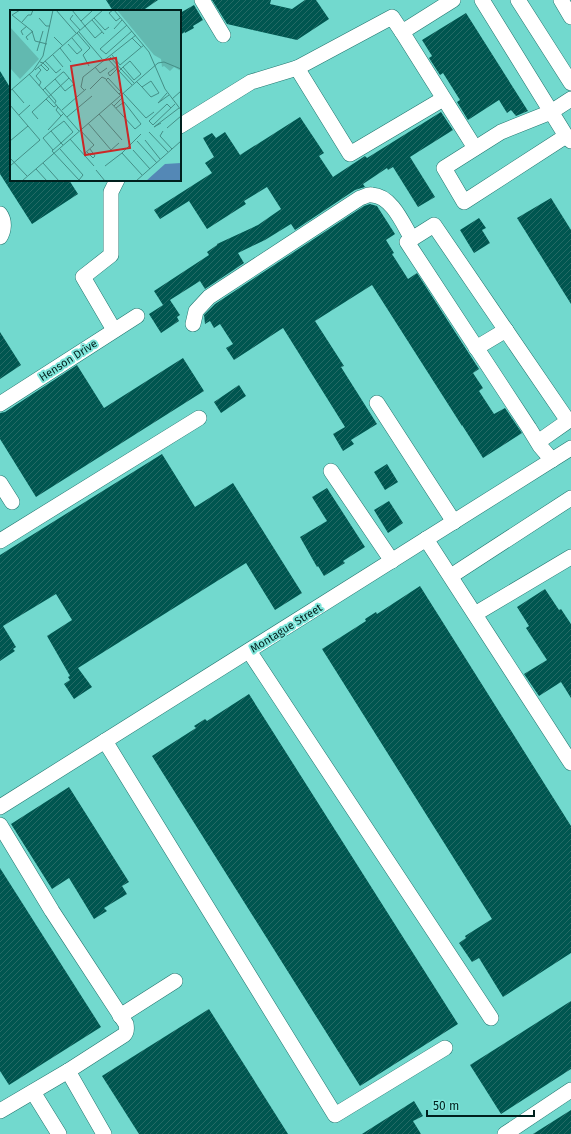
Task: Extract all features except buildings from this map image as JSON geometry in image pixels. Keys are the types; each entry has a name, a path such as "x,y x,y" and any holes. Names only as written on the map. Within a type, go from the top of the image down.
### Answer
{"street":[{"path":"202,0 224,35"},
{"path":"402,32 453,0"},
{"path":"482,0 551,112 568,139 464,202 444,168 501,132 551,112 571,99"},
{"path":"518,0 571,83"},
{"path":"561,0 571,16"},
{"path":"181,125 251,82 297,68 392,17 475,148"},
{"path":"297,68 350,154 443,99"},
{"path":"114,330 83,277 111,255 111,192 116,181"},
{"path":"193,324 196,311 210,297 360,198 371,194 381,197 391,204 412,239"},
{"path":"0,214 2,218 3,232 0,237"},
{"path":"538,442 568,421 434,225 407,242 538,442 552,460"},
{"name":"Henson Drive","path":"0,404 137,316"},
{"path":"476,348 506,330"},
{"path":"377,404 454,522"},
{"path":"0,541 199,418"},
{"name":"Montague Street","path":"0,807 571,448"},
{"path":"331,471 392,561"},
{"path":"0,483 12,502"},
{"path":"450,576 571,498"},
{"path":"426,539 571,763"},
{"path":"475,614 571,557"},
{"path":"249,651 491,1018"},
{"path":"106,741 335,1115 445,1048"},
{"path":"0,825 52,911 126,1024 127,1028 127,1032 124,1035 68,1071 0,1111"},
{"path":"120,1016 175,981"},
{"path":"68,1071 104,1134"},
{"path":"505,1134 571,1090"},
{"path":"33,1092 59,1134"}]}
